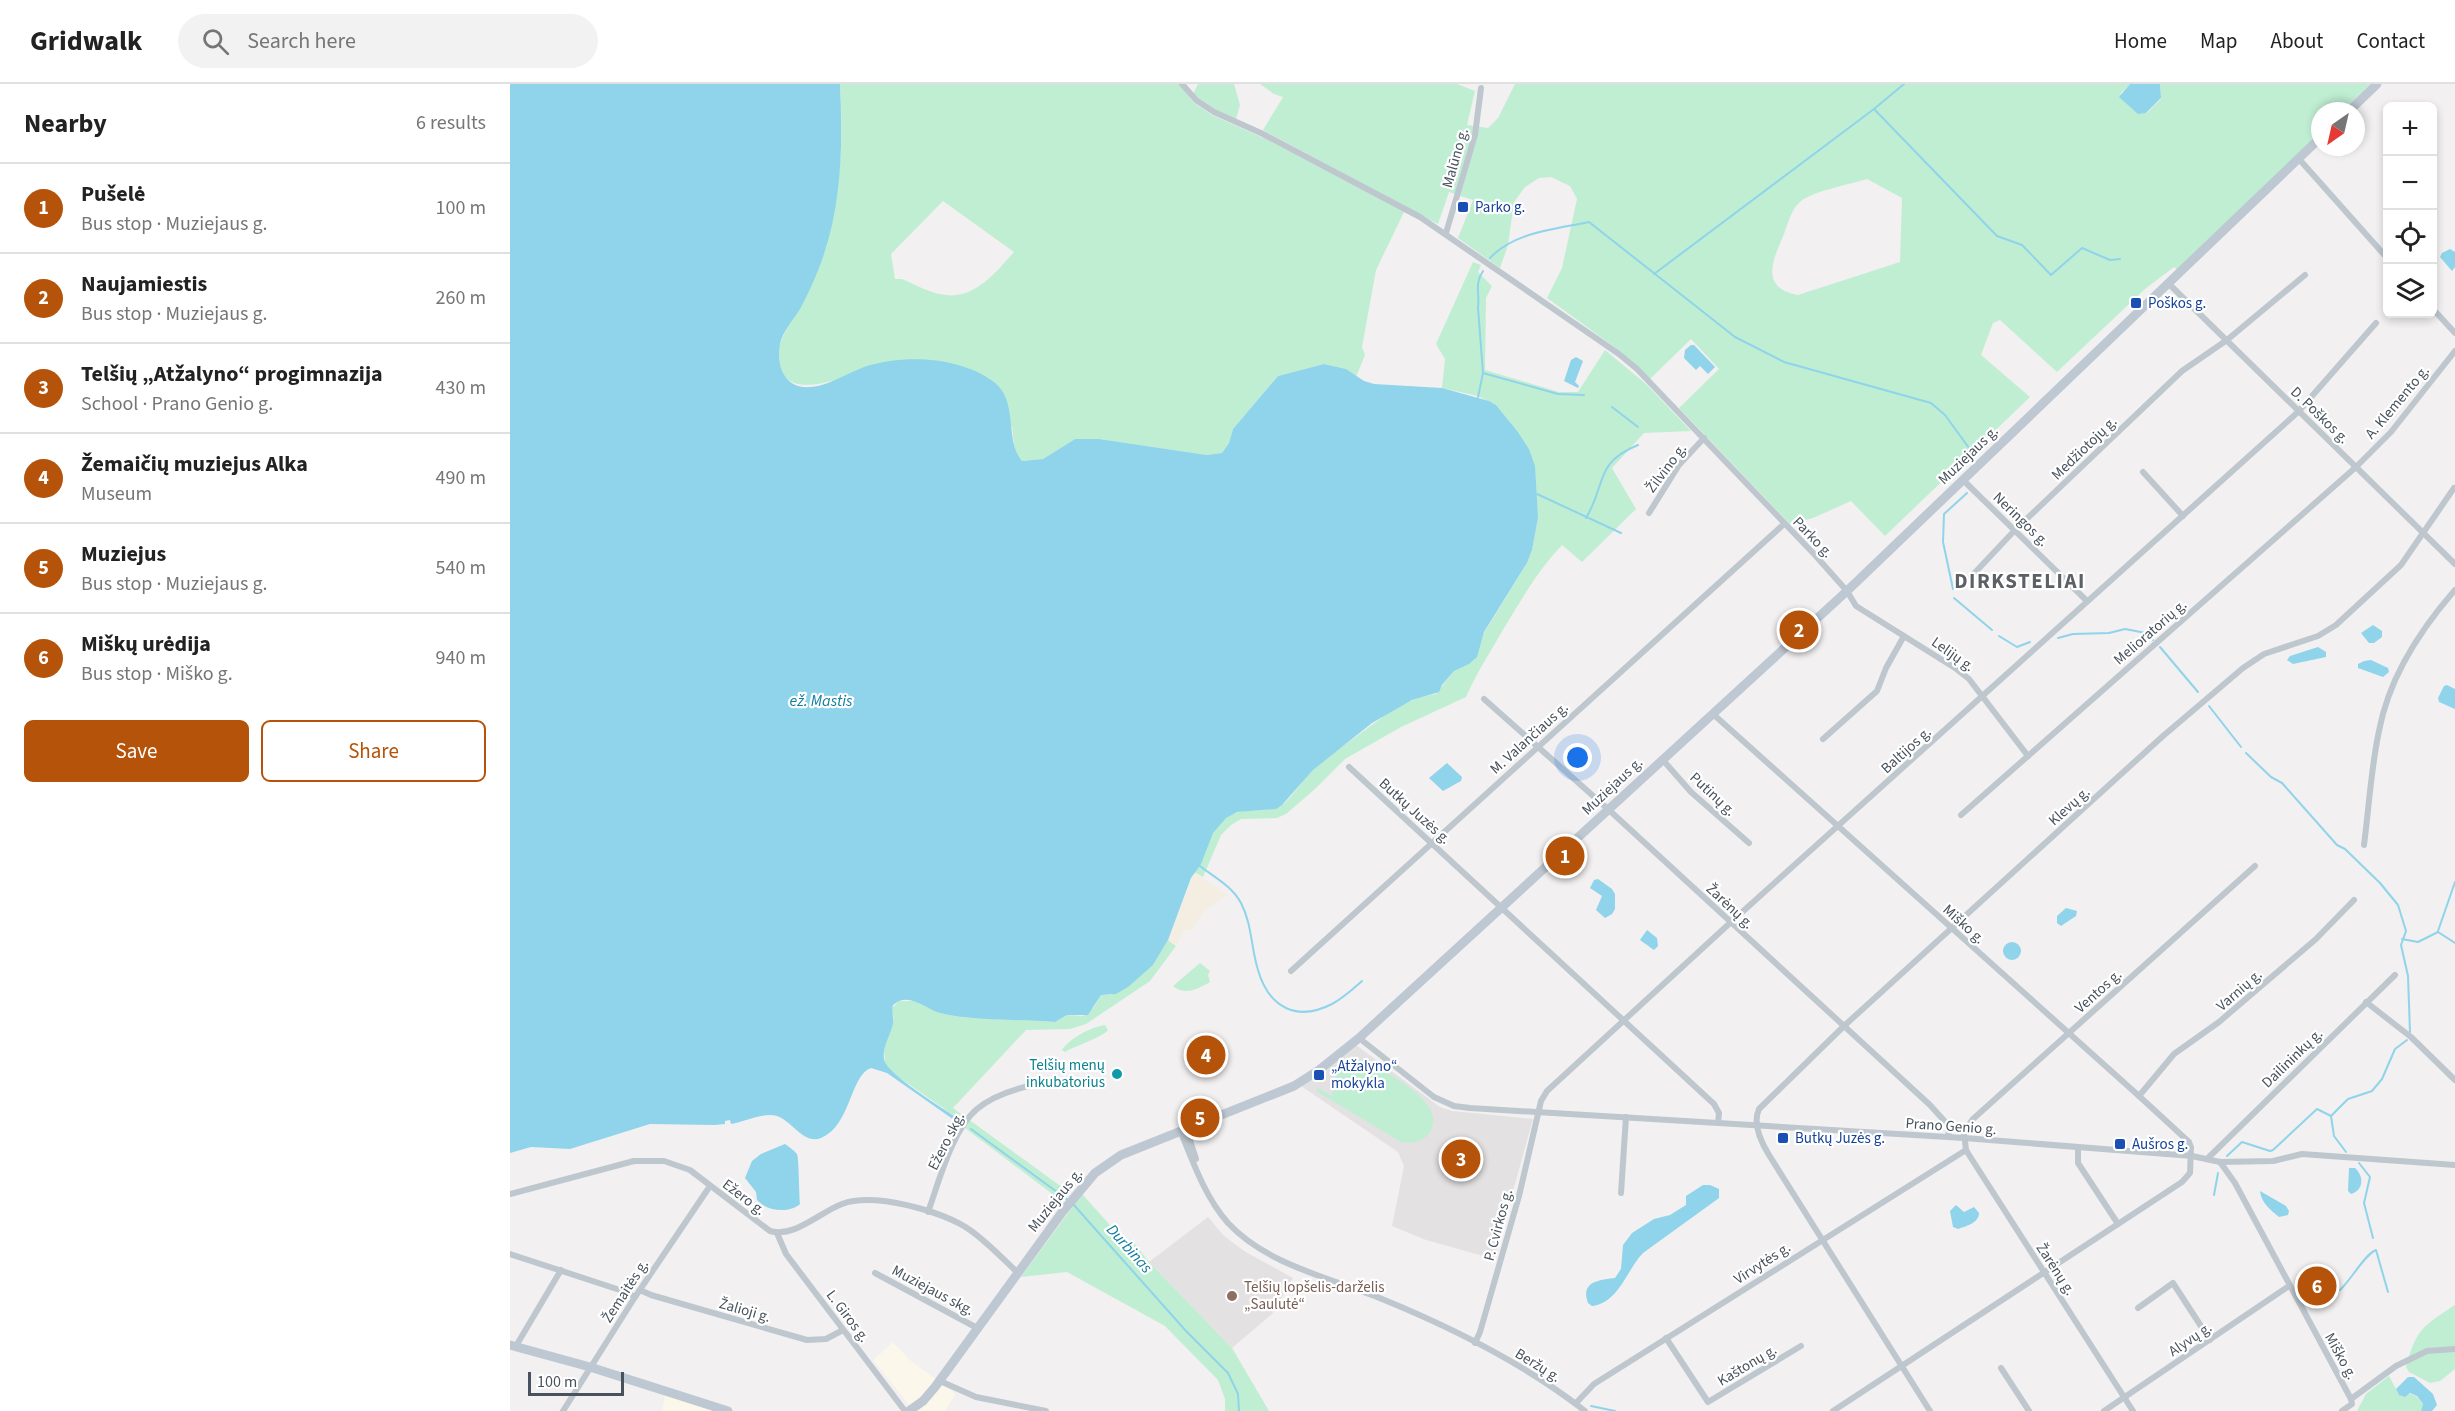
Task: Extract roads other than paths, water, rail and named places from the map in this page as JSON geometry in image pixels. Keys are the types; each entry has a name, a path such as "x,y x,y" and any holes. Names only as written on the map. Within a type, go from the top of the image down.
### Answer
{"main road":[{"path":"2358,102 2377,84"},
{"name":"Muziejaus g.","path":"909,1411 923,1401 940,1381 1063,1211 1095,1173 1113,1160 1183,1129 1250,1105 1294,1086 1330,1062 1359,1038 1847,591 2311,147"},
{"path":"513,1346 590,1367 728,1411"}],"street":[{"name":"Parko g.","path":"1182,84 1196,100 1215,112 1362,185 1446,233 1468,251 1619,354 1704,438 1847,591"},
{"name":"Malūno g.","path":"1446,233 1475,135 1481,88"},
{"path":"2299,159 2383,253"},
{"name":"Medžiotojų g.","path":"1966,582 2015,530 2182,371 2227,340 2305,275"},
{"name":"D. Poškos g.","path":"2168,283 2455,564"},
{"path":"2437,313 2455,333"},
{"name":"Baltijos g.","path":"1539,1112 1541,1101 1547,1091 1730,923 2298,412 2376,323"},
{"name":"A. Klemento g.","path":"2356,467 2391,432 2455,351"},
{"name":"Žilvino g.","path":"1649,513 1679,465 1704,438"},
{"name":"Melioratorių g.","path":"1961,815 2356,467"},
{"path":"2143,472 2183,516"},
{"name":"Neringos g.","path":"1963,480 2087,601"},
{"name":"Klevų g.","path":"1757,1126 1757,1114 1763,1104 1844,1026 2195,708 2242,668 2264,654 2318,636 2336,625 2401,565 2454,488"},
{"name":"M. Valančiaus g.","path":"1291,971 1784,524"},
{"path":"2364,845 2379,729 2386,703 2396,676 2417,639 2433,615 2455,590"},
{"name":"Lelijų g.","path":"1847,591 1856,606 1962,673 2028,756"},
{"path":"1823,739 1877,691 1904,636"},
{"name":"Žarėnų g.","path":"1484,699 1609,810 1946,1120 1949,1137"},
{"name":"Miško g.","path":"1713,714 2189,1142 2192,1156"},
{"name":"Putinų g.","path":"1662,759 1691,792 1749,843"},
{"name":"Butkų Juzės g.","path":"1349,767 1714,1104 1719,1113 1718,1123"},
{"name":"Ventos g.","path":"1964,1138 1965,1128 1973,1119 2254,866"},
{"name":"Varnių g.","path":"2139,1096 2174,1054 2246,1000 2316,939 2354,900"},
{"name":"Dailininkų g.","path":"2207,1159 2394,975"},
{"path":"2366,1002 2411,1037 2455,1080"},
{"name":"Prano Genio g.","path":"1359,1038 1426,1091 1448,1104 1470,1108 1964,1138 2192,1156 2220,1162 2273,1161 2302,1154 2455,1165"},
{"name":"Ežero skg.","path":"928,1212 943,1168 956,1140 973,1113 987,1102 1037,1084"},
{"name":"P. Cvirkos g.","path":"1475,1343 1519,1196 1539,1112"},
{"path":"1621,1193 1626,1117"},
{"path":"1757,1126 1768,1155 1930,1411"},
{"name":"Beržų g.","path":"1183,1129 1202,1184 1221,1213 1236,1230 1254,1244 1295,1266 1381,1299 1475,1343 1512,1362 1586,1411"},
{"name":"Žarėnų g.","path":"1964,1138 1966,1150 2133,1411"},
{"path":"2078,1148 2078,1163 2118,1224"},
{"name":"Virvytės g.","path":"1575,1403 1594,1384 1966,1150"},
{"path":"1833,1411 2187,1178 2190,1173 2192,1156"},
{"name":"Ežero g.","path":"510,1194 646,1159 682,1166 762,1226 777,1233"},
{"name":"Miško g.","path":"2220,1162 2235,1183 2351,1402"},
{"name":"Žemaitės g.","path":"563,1411 635,1297 710,1186"},
{"path":"777,1233 793,1229 842,1204 853,1201 885,1200 928,1212 969,1229 1018,1273"},
{"name":"L. Giros g.","path":"777,1233 786,1254 904,1411"},
{"path":"510,1254 635,1297"},
{"path":"513,1346 561,1270"},
{"name":"Muziejaus skg.","path":"875,1273 979,1329"},
{"path":"2138,1308 2173,1283 2210,1340"},
{"name":"Alyvų g.","path":"2104,1411 2289,1286"},
{"name":"Žalioji g.","path":"640,1290 807,1340 826,1339 843,1330"},
{"name":"Kaštonų g.","path":"1666,1338 1708,1402 1801,1346"},
{"path":"2342,1411 2396,1366 2427,1351 2455,1349"},
{"path":"2001,1368 2029,1411"},
{"path":"940,1381 976,1398 1046,1411"}],"water":[{"name":"ež. Mastis","path":"510,84 840,84 841,154 837,200 827,246 800,309 783,335 779,350 784,374 787,379 798,386 824,384 882,362 933,360 966,367 994,382 1002,390 1009,410 1014,442 1022,461 1043,459 1075,439 1099,439 1207,455 1222,453 1229,443 1233,429 1278,376 1324,364 1346,369 1364,381 1374,384 1442,388 1489,401 1496,405 1529,449 1535,466 1538,518 1532,550 1527,563 1484,632 1477,657 1469,664 1454,671 1439,692 1412,700 1372,723 1313,770 1276,809 1237,812 1226,818 1213,833 1201,864 1191,878 1168,940 1153,965 1128,987 1116,994 1101,995 1088,1015 1067,1015 1055,1022 985,1019 944,1014 912,1000 899,1001 893,1005 893,1023 884,1054 887,1065 916,1090 959,1119 957,1122 887,1073 871,1068 859,1080 839,1123 821,1138 809,1138 777,1116 766,1115 731,1124 730,1120 725,1121 725,1124 715,1125 650,1124 570,1149 531,1147 510,1153"},
{"path":"2130,84 2160,84 2161,98 2146,113 2138,114 2119,97"},
{"path":"2450,249 2455,252 2455,267 2452,271 2440,257 2442,253"},
{"path":"1694,345 1715,367 1708,374 1700,366 1696,370 1684,358 1685,350"},
{"path":"1576,357 1583,361 1575,382 1578,388 1564,381 1571,360"},
{"path":"2373,625 2382,631 2382,637 2374,643 2369,643 2361,633"},
{"path":"2318,647 2326,652 2326,657 2293,664 2287,660 2290,656"},
{"path":"2371,660 2388,668 2389,672 2383,677 2358,668 2358,664"},
{"path":"2444,686 2455,689 2455,709 2439,702 2438,698"},
{"path":"1447,763 1462,777 1461,781 1443,791 1429,778"},
{"path":"1598,879 1615,894 1615,909 1605,918 1596,910 1602,896 1590,888 1594,880"},
{"path":"2066,908 2077,911 2076,916 2061,926 2057,923 2057,916"},
{"path":"1647,930 1657,938 1658,946 1654,950 1640,940"},
{"path":"2008,942 2016,942 2021,947 2019,958 2008,960 2003,955 2003,947"},
{"path":"785,1144 797,1154 800,1204 790,1209 778,1210 761,1204 757,1200 756,1192 745,1178 752,1161 761,1154"},
{"path":"2349,1168 2355,1168 2361,1179 2358,1189 2351,1194 2348,1191"},
{"path":"1703,1185 1719,1189 1719,1198 1643,1253 1609,1299 1592,1306 1588,1303 1586,1296 1589,1286 1598,1281 1615,1278 1621,1269 1623,1245 1632,1233 1654,1219 1670,1215 1686,1205 1686,1196"},
{"path":"2260,1191 2286,1206 2289,1211 2288,1215 2279,1217 2272,1212 2264,1202"},
{"path":"1956,1205 1964,1212 1974,1207 1979,1213 1977,1219 1972,1224 1958,1229 1953,1227 1950,1211"},
{"path":"2408,1377 2414,1377 2433,1394 2437,1405 2432,1411 2421,1411 2423,1404 2417,1396 2410,1393 2405,1397 2399,1395 2396,1389"}],"waterway":[{"path":"1874,109 1904,84"},
{"path":"1654,274 1874,109 1997,236 2022,245 2051,275 2082,248 2110,260 2120,259"},
{"path":"1490,258 1500,249 1523,237 1589,222 1735,337 1784,362 1931,403 1945,415 1969,448"},
{"path":"1478,397 1483,373 1478,285 1483,271"},
{"path":"1483,373 1558,394 1584,395"},
{"path":"1612,407 1638,427"},
{"path":"1586,518 1608,467 1614,459 1638,445"},
{"path":"1953,589 1943,542 1944,514 1967,493"},
{"path":"1537,494 1621,533"},
{"path":"1954,598 1992,630"},
{"path":"2058,638 2073,634 2109,633 2125,629 2146,633 2153,640"},
{"path":"1999,636 2017,647 2030,642"},
{"path":"2160,647 2198,692"},
{"path":"2209,706 2241,747"},
{"path":"2246,753 2271,777 2282,783 2337,845 2345,849 2380,883 2398,905 2406,931 2401,945 2408,976 2410,1032"},
{"path":"1200,866 1228,887 1241,903 1245,911 1258,970 1269,994 1277,1002 1286,1008 1307,1012 1332,1004 1362,981"},
{"path":"2438,931 2455,882"},
{"path":"2402,939 2418,942 2438,932 2455,943"},
{"path":"2346,1152 2334,1136 2331,1116 2348,1099 2372,1091 2382,1079 2395,1049 2407,1040"},
{"path":"2227,1156 2242,1142 2273,1150 2317,1109 2331,1116"},
{"name":"Durbinas","path":"971,1129 1068,1200"},
{"path":"2359,1163 2370,1177 2364,1203 2373,1238"},
{"path":"2214,1195 2218,1173"},
{"name":"Durbinas","path":"1073,1204 1186,1331 1228,1373 1238,1394 1239,1411"},
{"path":"2340,1290 2367,1257 2376,1250 2388,1292"},
{"path":"1591,1406 1615,1411"}],"place":[{"name":"Parko g.","path":"1463,207"},
{"name":"Poškos g.","path":"2136,303"},
{"name":"Naujamiestis","path":"1799,630"},
{"name":"Pušelė","path":"1565,856"},
{"name":"Žemaičių muziejus Alka","path":"1206,1055"},
{"name":"Telšių menų inkubatorius","path":"1117,1074"},
{"name":"„Atžalyno“ mokykla","path":"1319,1075"},
{"name":"Muziejus","path":"1200,1118"},
{"name":"Butkų Juzės g.","path":"1783,1138"},
{"name":"Aušros g.","path":"2120,1144"},
{"name":"Telšių „Atžalyno“ progimnazija","path":"1461,1159"},
{"name":"Miškų urėdija","path":"2317,1286"},
{"name":"Telšių lopšelis-darželis „Saulutė“","path":"1232,1296"}],"district":[{"name":"DIRKSTELIAI","path":"2020,581"}]}
